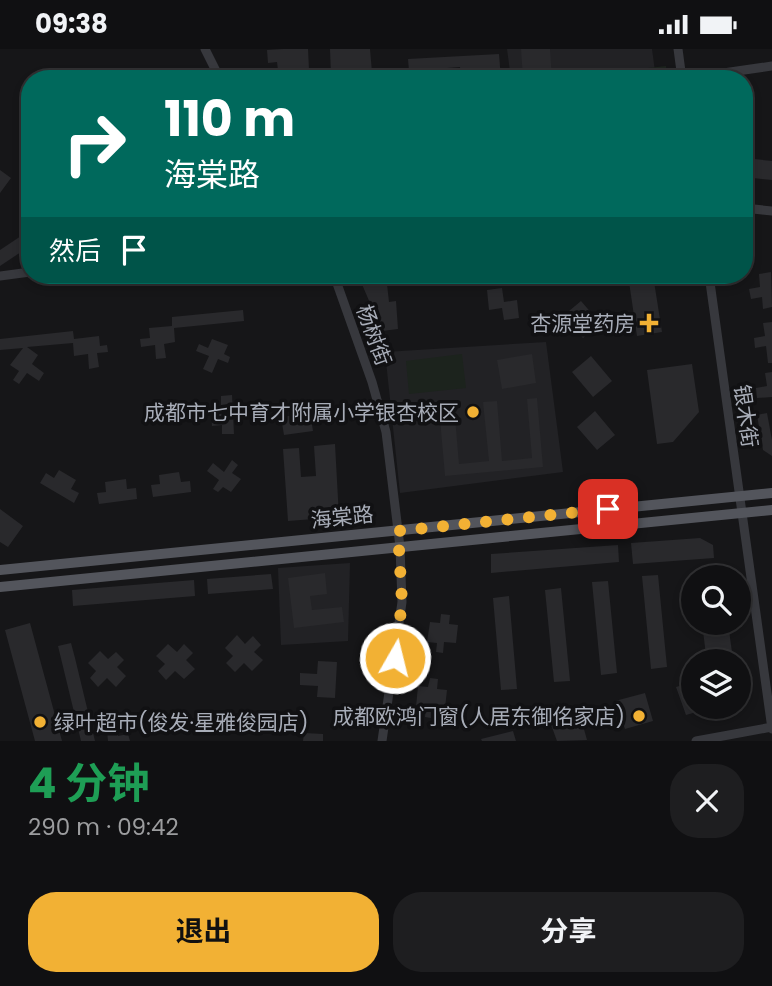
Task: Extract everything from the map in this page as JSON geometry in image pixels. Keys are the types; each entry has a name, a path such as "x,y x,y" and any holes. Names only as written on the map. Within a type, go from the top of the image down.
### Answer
{"main road":[{"name":"海棠路","path":"0,570 772,493"},
{"name":"海棠路","path":"0,587 772,510"}],"street":[{"path":"205,49 216,70"},
{"path":"678,49 681,70"},
{"path":"744,70 772,66"},
{"path":"753,209 772,211"},
{"path":"0,276 21,273"},
{"name":"杨树街","path":"337,284 372,382 386,432 400,547 402,602 382,741"},
{"name":"银木街","path":"710,284 772,728"},
{"path":"696,741 772,728"}],"shaded area":[{"path":"507,49 652,49 655,70 510,70"},
{"path":"666,66 666,70 648,70"},
{"name":"成都市七中育才附属小学银杏校区","path":"546,342 563,472 400,493 385,352"},
{"path":"462,354 466,388 409,394 406,361"},
{"path":"350,563 348,641 281,645 278,568"}],"building":[{"path":"308,49 309,69 318,70 278,70 277,62 268,63 267,50"},
{"path":"330,49 370,49 372,70 331,70"},
{"path":"521,49 550,49 551,70 522,70"},
{"path":"499,54 500,70 460,70 460,67 409,70 408,59"},
{"path":"753,159 772,161 772,180 753,178"},
{"path":"0,170 11,178 0,193"},
{"path":"21,236 21,252 0,266 0,250"},
{"path":"771,272 772,307 763,309 762,297 751,299 749,289 760,287 759,274"},
{"path":"362,284 387,284 389,302 396,301 398,329 382,331"},
{"path":"629,284 654,284 662,332 637,336"},
{"path":"502,288 504,302 517,300 519,318 504,320 502,308 489,310 487,290"},
{"path":"581,301 600,323 583,338 563,316"},
{"path":"243,310 244,321 174,328 175,342 164,344 166,358 156,359 155,345 141,347 140,339 150,338 149,328 172,326 172,317"},
{"path":"772,322 772,363 768,363 766,346 755,348 754,338 765,336 763,323"},
{"path":"73,331 74,339 99,336 100,346 107,345 108,352 97,353 99,367 89,369 88,354 74,356 73,343 27,347 38,355 32,364 44,373 39,381 27,373 19,384 13,380 19,371 10,365 23,348 0,350 0,339"},
{"path":"212,339 228,345 224,354 230,357 228,363 218,359 212,373 203,369 209,356 196,351 199,344 208,348"},
{"path":"532,354 536,383 502,389 497,360"},
{"path":"591,356 612,381 593,397 572,372"},
{"path":"692,364 699,412 673,442 657,444 647,370"},
{"path":"772,372 772,397 757,398 756,388 767,386 765,373"},
{"path":"232,395 234,434 222,434 222,425 212,426 211,405 221,405 221,396"},
{"path":"537,398 543,467 445,476 440,419 455,417 459,464 489,461 483,402 497,401 502,461 532,458 527,399"},
{"path":"595,411 615,435 597,450 577,427"},
{"path":"310,413 313,431 284,435 281,417"},
{"path":"767,413 772,456 763,450 757,415"},
{"path":"335,444 339,517 288,521 283,449 299,448 301,477 316,476 314,446"},
{"path":"232,460 238,465 232,473 241,479 231,492 223,487 218,492 213,489 219,480 207,471 213,463 224,472"},
{"path":"59,470 76,480 71,489 79,493 74,503 40,483 46,473 54,478"},
{"path":"179,472 181,482 190,481 191,492 153,497 151,485 160,484 159,475"},
{"path":"126,479 127,489 136,488 137,499 99,504 97,493 106,492 105,482"},
{"path":"0,509 23,526 8,547 0,542"},
{"path":"700,538 713,545 714,558 633,564 631,543"},
{"path":"618,545 619,562 491,573 491,554"},
{"path":"325,573 327,594 310,596 312,610 342,607 344,622 294,628 288,578"},
{"path":"271,574 273,589 208,594 207,579"},
{"path":"658,575 667,667 651,669 642,576"},
{"path":"194,580 195,596 73,606 72,590"},
{"path":"608,581 617,673 601,675 592,582"},
{"path":"561,588 570,681 554,682 545,590"},
{"path":"509,596 517,689 501,690 493,598"},
{"path":"441,614 450,615 449,624 458,625 456,643 444,642 443,653 436,652 437,643 427,642 430,622 440,623"},
{"path":"30,623 62,741 35,741 5,630"},
{"path":"237,635 245,644 253,636 261,645 254,652 263,660 252,671 244,663 235,672 226,663 233,656 225,648"},
{"path":"704,635 730,635 732,649 705,649"},
{"path":"71,643 95,741 81,741 58,646"},
{"path":"168,644 177,652 184,644 193,653 186,660 195,669 184,679 175,671 166,680 158,671 165,664 156,656"},
{"path":"100,651 108,659 116,652 124,660 117,667 126,676 116,687 107,678 98,687 90,678 96,671 88,663"},
{"path":"318,661 337,662 335,698 317,697 318,686 300,685 300,673 317,674"},
{"path":"430,678 438,679 437,689 447,690 445,708 433,706 431,718 425,717 426,708 416,707 418,686 428,687"},
{"path":"681,686 681,701 676,687"},
{"path":"645,693 653,721 625,729 615,701"},
{"path":"579,711 587,740 557,741 549,719"},
{"path":"116,728 118,736 128,734 130,741 108,741 107,730"},
{"path":"513,731 516,741 481,739"},
{"path":"304,733 323,734 323,741 303,741"}],"place":[{"name":"杏源堂药房","path":"649,323"},
{"name":"成都市七中育才附属小学银杏校区","path":"473,412"},
{"name":"成都欧鸿门窗(人居东御佲家店)","path":"639,716"},
{"name":"绿叶超市(俊发·星雅俊园店)","path":"40,722"}],"route":[{"path":"395,658 402,602 398,531 608,509"}]}
